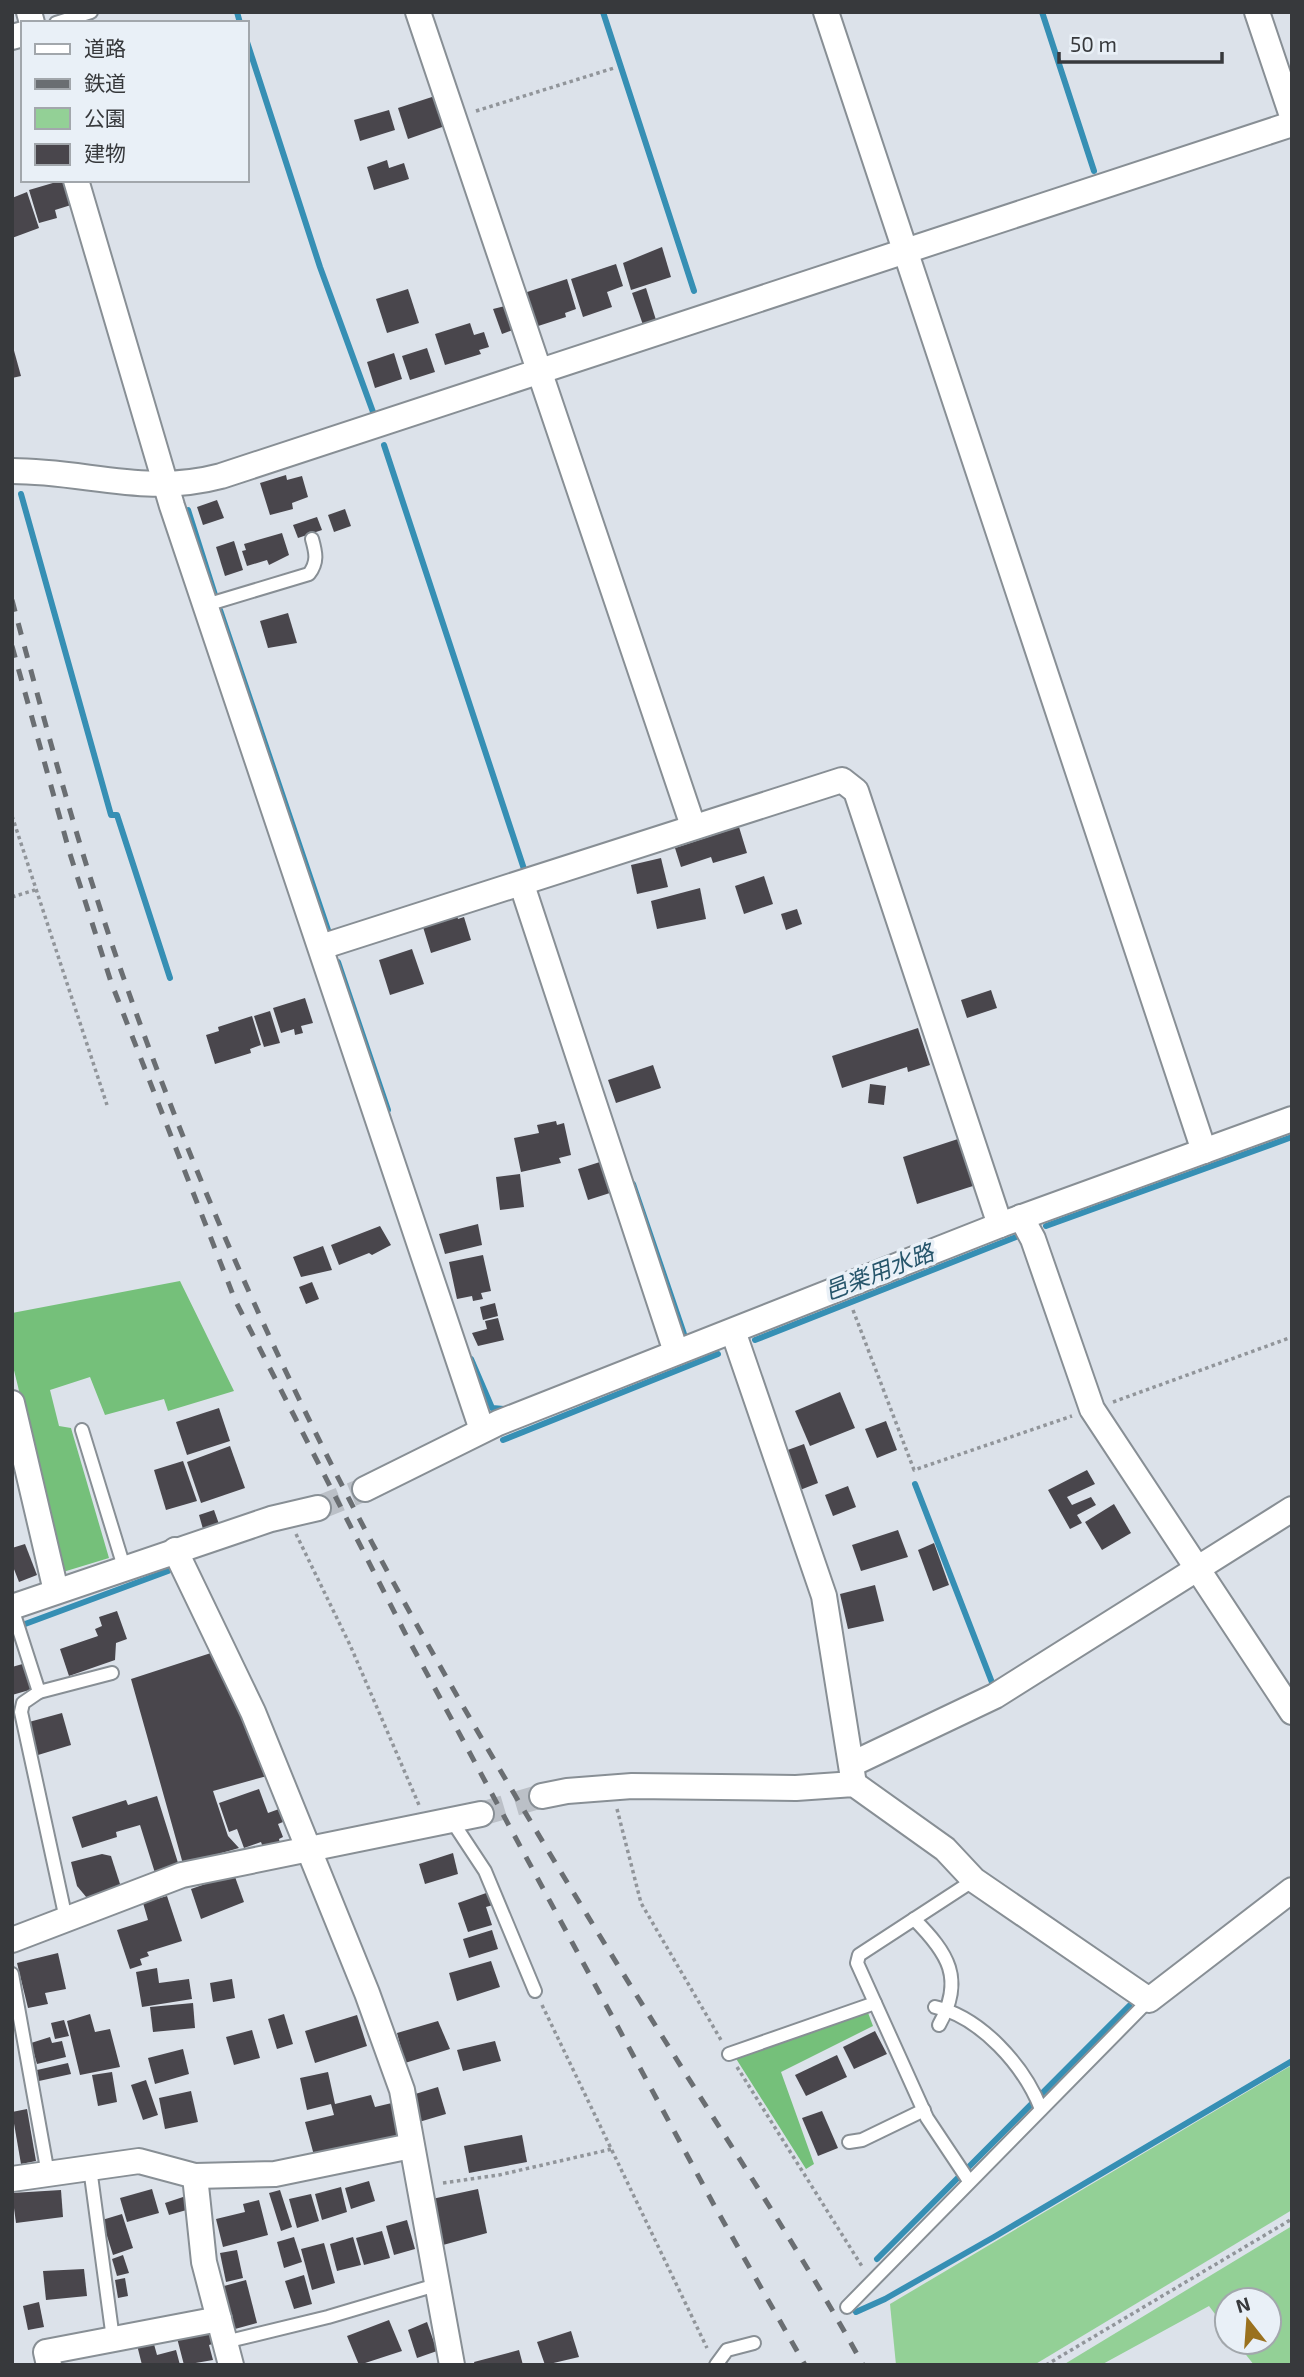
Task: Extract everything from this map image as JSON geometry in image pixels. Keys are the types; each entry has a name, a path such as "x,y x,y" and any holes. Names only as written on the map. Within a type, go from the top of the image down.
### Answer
{"street":[{"path":"826,12 1204,1151"},
{"path":"1257,12 1292,116"},
{"path":"422,13 454,118 693,827"},
{"path":"12,471 166,486 221,476 1292,124"},
{"path":"77,182 166,486 482,1430"},
{"path":"321,947 834,781 849,783 856,792 1011,1221 1033,1239 1092,1409 1292,1712"},
{"path":"522,884 676,1352"},
{"path":"365,1489 482,1430 676,1352 1011,1221 1292,1119"},
{"path":"733,1331 824,1596 853,1774 945,1849 974,1880 1149,2000 1292,1890"},
{"path":"12,1403 56,1591"},
{"path":"12,1608 175,1550 318,1508"},
{"path":"542,1796 567,1791 632,1786 796,1788 853,1774 995,1696 1292,1509"},
{"path":"175,1550 253,1713 402,2090 452,2365"},
{"path":"12,1940 182,1875 481,1815"},
{"path":"12,2179 139,2161 195,2176 275,2174 411,2146"},
{"path":"49,2365 46,2352 113,2339 225,2342 204,2262 195,2176"}],"lane":[{"path":"62,21 91,12"},
{"path":"206,604 309,574 315,566 316,554 312,539"},
{"path":"82,1430 124,1567"},
{"path":"12,1608 38,1692"},
{"path":"66,1919 16,1716 23,1703 38,1692 112,1673"},
{"path":"440,1824 485,1871 535,1991"},
{"path":"969,2181 924,2110 857,1963 859,1955 974,1880"},
{"path":"914,1919 939,1945 951,1969 953,1988 941,2008 939,2025"},
{"path":"12,1974 48,2174"},
{"path":"847,2307 1149,2000"},
{"path":"729,2054 875,2003"},
{"path":"941,2008 954,2011 981,2031 1017,2067 1033,2090 1041,2109"},
{"path":"849,2142 862,2140 924,2110"},
{"path":"90,2168 113,2339"},
{"path":"225,2342 328,2317 436,2285"},
{"path":"717,2361 727,2350 754,2343"}],"path":[{"path":"454,118 614,68"},
{"path":"12,816 107,1105"},
{"path":"12,897 35,890"},
{"path":"853,1310 914,1470 1292,1337"},
{"path":"287,1515 440,1824"},
{"path":"535,1991 707,2348 717,2361"},
{"path":"418,2187 499,2175 612,2149"},
{"path":"1046,2365 1292,2219"}],"green space":[{"path":"180,1281 234,1391 168,1411 164,1399 105,1415 90,1377 50,1390 59,1426 71,1428 109,1558 63,1572 12,1362 12,1313"},
{"path":"867,2010 873,2026 781,2072 814,2164 806,2169 735,2057"},
{"path":"1292,2065 1292,2210 1034,2365 896,2365 890,2304"},
{"path":"1292,2226 1292,2365 1254,2365 1247,2356 1283,2356 1283,2286 1213,2286 1213,2311 1209,2306 1101,2365 1063,2365"}],"building":[{"path":"435,96 445,126 408,139 398,108"},
{"path":"389,110 395,130 360,141 354,120"},
{"path":"387,160 389,168 404,163 409,179 374,190 367,167"},
{"path":"64,182 71,205 55,210 57,218 39,223 29,190"},
{"path":"27,192 39,228 12,238 12,198"},
{"path":"662,247 671,277 631,290 623,263"},
{"path":"616,264 623,286 607,292 612,307 583,317 571,279"},
{"path":"567,279 576,309 565,313 566,317 532,328 521,294"},
{"path":"646,288 656,320 643,325 632,293"},
{"path":"408,289 419,323 387,333 376,299"},
{"path":"505,306 513,330 502,334 493,309"},
{"path":"470,323 474,335 484,332 489,347 479,350 481,354 445,365 435,334"},
{"path":"12,348 21,376 12,378"},
{"path":"427,348 435,372 410,380 402,356"},
{"path":"394,353 402,379 375,388 367,362"},
{"path":"286,475 287,480 302,476 308,497 292,503 293,509 270,515 260,483"},
{"path":"217,500 224,518 203,525 197,507"},
{"path":"345,509 351,526 334,532 328,515"},
{"path":"317,517 322,530 298,538 293,525"},
{"path":"282,533 289,555 269,565 267,560 247,566 242,551 246,550 244,544"},
{"path":"234,541 243,570 225,576 216,547"},
{"path":"288,613 297,643 268,648 260,621"},
{"path":"739,827 747,853 713,863 711,857 681,867 675,848"},
{"path":"661,858 668,887 637,894 631,865"},
{"path":"764,876 773,904 744,914 735,886"},
{"path":"700,888 706,919 657,929 651,901"},
{"path":"797,909 802,924 786,930 781,914"},
{"path":"457,916 458,919 464,917 471,940 431,953 423,927"},
{"path":"412,949 424,984 390,995 379,960"},
{"path":"991,990 997,1008 967,1018 961,1000"},
{"path":"305,998 313,1023 301,1026 303,1033 295,1035 294,1029 281,1033 273,1008"},
{"path":"270,1011 280,1043 264,1047 254,1016"},
{"path":"252,1016 261,1045 250,1049 251,1053 215,1064 206,1035 219,1031 218,1027"},
{"path":"918,1028 930,1065 908,1072 907,1067 842,1088 832,1056"},
{"path":"653,1065 661,1088 616,1103 608,1080"},
{"path":"870,1084 886,1086 884,1105 868,1103"},
{"path":"556,1121 557,1125 564,1123 571,1155 559,1158 561,1163 521,1172 514,1138 539,1133 537,1125"},
{"path":"961,1138 976,1185 917,1204 903,1157"},
{"path":"603,1161 613,1192 588,1200 578,1169"},
{"path":"520,1174 524,1207 500,1210 496,1177"},
{"path":"478,1224 482,1245 445,1254 439,1234"},
{"path":"380,1226 391,1245 372,1255 369,1253 339,1265 331,1245"},
{"path":"323,1246 332,1270 301,1277 293,1257"},
{"path":"483,1255 491,1291 481,1293 483,1299 473,1301 472,1296 457,1299 449,1262"},
{"path":"312,1282 319,1299 306,1304 299,1287"},
{"path":"495,1303 498,1316 483,1320 480,1307"},
{"path":"498,1318 504,1340 478,1346 472,1333 487,1329 485,1321"},
{"path":"840,1392 855,1428 810,1446 795,1411"},
{"path":"219,1408 230,1441 187,1455 176,1422"},
{"path":"886,1421 897,1450 877,1458 865,1429"},
{"path":"804,1444 818,1483 800,1490 785,1451"},
{"path":"230,1446 245,1488 201,1503 187,1462"},
{"path":"183,1461 197,1501 166,1510 154,1470"},
{"path":"1087,1470 1095,1484 1067,1497 1072,1505 1091,1497 1096,1505 1077,1515 1082,1523 1070,1529 1048,1490"},
{"path":"848,1486 856,1507 833,1516 825,1495"},
{"path":"1114,1504 1131,1533 1102,1550 1085,1522"},
{"path":"214,1510 219,1524 203,1529 199,1515"},
{"path":"898,1530 908,1557 861,1571 852,1545"},
{"path":"934,1543 949,1585 933,1591 918,1550"},
{"path":"25,1544 37,1575 19,1582 12,1564 12,1548"},
{"path":"875,1585 884,1621 848,1629 840,1594"},
{"path":"117,1611 127,1639 116,1643 115,1660 69,1676 60,1649 98,1636 95,1629 102,1626 99,1617"},
{"path":"214,1652 262,1758 267,1776 213,1791 228,1836 239,1848 183,1864 131,1679"},
{"path":"26,1663 33,1689 12,1695 12,1667"},
{"path":"62,1713 71,1745 38,1755 29,1722"},
{"path":"259,1789 268,1813 279,1809 283,1822 278,1824 283,1837 279,1839 280,1844 264,1850 261,1842 244,1848 237,1829 229,1832 219,1803"},
{"path":"157,1796 179,1866 155,1873 140,1825 116,1832 117,1837 82,1848 72,1817 126,1800 128,1805"},
{"path":"453,1853 458,1874 425,1884 419,1864"},
{"path":"102,1854 111,1856 121,1887 87,1898 77,1886 71,1862"},
{"path":"234,1874 244,1902 201,1919 191,1889"},
{"path":"489,1892 493,1905 486,1907 492,1925 468,1932 458,1903"},
{"path":"167,1896 182,1941 147,1952 149,1956 140,1959 142,1965 130,1969 117,1930 148,1920 143,1903"},
{"path":"492,1930 498,1949 469,1958 463,1939"},
{"path":"58,1953 66,1989 45,1993 48,2004 28,2008 17,1963"},
{"path":"491,1961 500,1987 457,2001 449,1973"},
{"path":"157,1968 159,1983 189,1979 192,1999 142,2007 136,1972"},
{"path":"232,1979 235,1998 213,2002 210,1983"},
{"path":"193,2003 195,2028 153,2032 150,2007"},
{"path":"90,2014 95,2032 110,2029 120,2067 80,2075 67,2021"},
{"path":"284,2014 293,2044 277,2049 268,2019"},
{"path":"357,2015 367,2046 315,2063 305,2031"},
{"path":"64,2020 69,2036 55,2039 51,2023"},
{"path":"438,2021 450,2049 405,2063 397,2033"},
{"path":"252,2030 260,2058 234,2065 226,2037"},
{"path":"875,2031 887,2054 854,2069 843,2047"},
{"path":"50,2037 52,2043 62,2041 66,2057 37,2064 31,2043"},
{"path":"495,2041 501,2061 463,2071 457,2050"},
{"path":"183,2049 189,2074 155,2084 148,2058"},
{"path":"837,2055 847,2077 806,2096 795,2075"},
{"path":"68,2063 71,2074 39,2081 37,2070"},
{"path":"112,2072 117,2102 98,2106 92,2075"},
{"path":"328,2072 335,2104 371,2095 375,2107 396,2102 403,2129 394,2138 315,2159 305,2122 334,2115 331,2104 307,2110 300,2078"},
{"path":"146,2080 158,2115 143,2120 131,2085"},
{"path":"438,2087 446,2114 419,2122 412,2095"},
{"path":"191,2091 198,2122 165,2129 159,2098"},
{"path":"27,2109 36,2161 21,2164 12,2112"},
{"path":"822,2111 838,2148 818,2156 802,2118"},
{"path":"522,2135 527,2162 469,2173 464,2146"},
{"path":"369,2181 375,2201 351,2209 345,2188"},
{"path":"341,2187 347,2212 322,2220 315,2194"},
{"path":"152,2189 159,2213 127,2222 120,2198"},
{"path":"478,2189 487,2233 443,2245 432,2199"},
{"path":"61,2190 63,2217 16,2223 12,2193"},
{"path":"280,2190 292,2227 281,2231 269,2193"},
{"path":"311,2194 319,2221 297,2228 289,2199"},
{"path":"186,2196 190,2209 169,2215 165,2203"},
{"path":"259,2200 268,2235 223,2247 216,2219 245,2212 243,2204"},
{"path":"122,2214 133,2248 113,2255 102,2220"},
{"path":"407,2220 415,2249 394,2255 386,2226"},
{"path":"382,2231 390,2258 364,2265 356,2238"},
{"path":"294,2237 302,2262 284,2268 277,2242"},
{"path":"353,2237 361,2265 337,2271 330,2244"},
{"path":"324,2243 335,2283 312,2290 301,2249"},
{"path":"237,2250 243,2278 226,2282 220,2253"},
{"path":"123,2255 129,2273 117,2276 112,2259"},
{"path":"84,2269 87,2296 46,2300 43,2271"},
{"path":"304,2275 312,2304 294,2309 285,2281"},
{"path":"125,2278 128,2296 118,2298 115,2280"},
{"path":"246,2280 257,2323 235,2329 224,2286"},
{"path":"39,2302 44,2327 28,2330 23,2306"},
{"path":"389,2320 402,2351 359,2365 347,2336"},
{"path":"427,2322 437,2351 417,2358 408,2330"},
{"path":"212,2328 216,2343 209,2345 213,2360 184,2365 177,2338"},
{"path":"571,2331 579,2357 545,2365 537,2342"},
{"path":"152,2337 157,2355 176,2350 180,2365 142,2365 136,2341"},
{"path":"519,2350 523,2365 475,2365 474,2362"}],"waterway":[{"path":"237,12 239,21"},
{"path":"603,12 694,291"},
{"path":"1042,12 1094,171"},
{"path":"248,45 320,267 373,412"},
{"path":"384,445 524,869"},
{"path":"21,494 111,815 117,815 170,978"},
{"path":"188,510 215,595"},
{"path":"220,610 329,933"},
{"path":"338,962 388,1110"},
{"name":"邑楽用水路","path":"1046,1226 1292,1137"},
{"path":"633,1184 685,1337"},
{"name":"邑楽用水路","path":"755,1340 1016,1237"},
{"name":"邑楽用水路","path":"503,1440 718,1354"},
{"path":"471,1359 492,1408 504,1409"},
{"path":"915,1484 993,1685"},
{"name":"邑楽用水路","path":"17,1627 168,1571"},
{"path":"877,2259 1129,2006"},
{"path":"856,2312 885,2299 994,2237 1292,2061"}],"tunnel":[{"path":"318,1508 365,1489"},
{"path":"481,1814 542,1796"}],"railway":[{"path":"12,600 78,838 124,979 221,1228 295,1390 375,1549 478,1732 603,1941 792,2243 863,2365"},
{"path":"12,646 70,854 111,982 235,1300 405,1633 714,2205 805,2365"}]}
